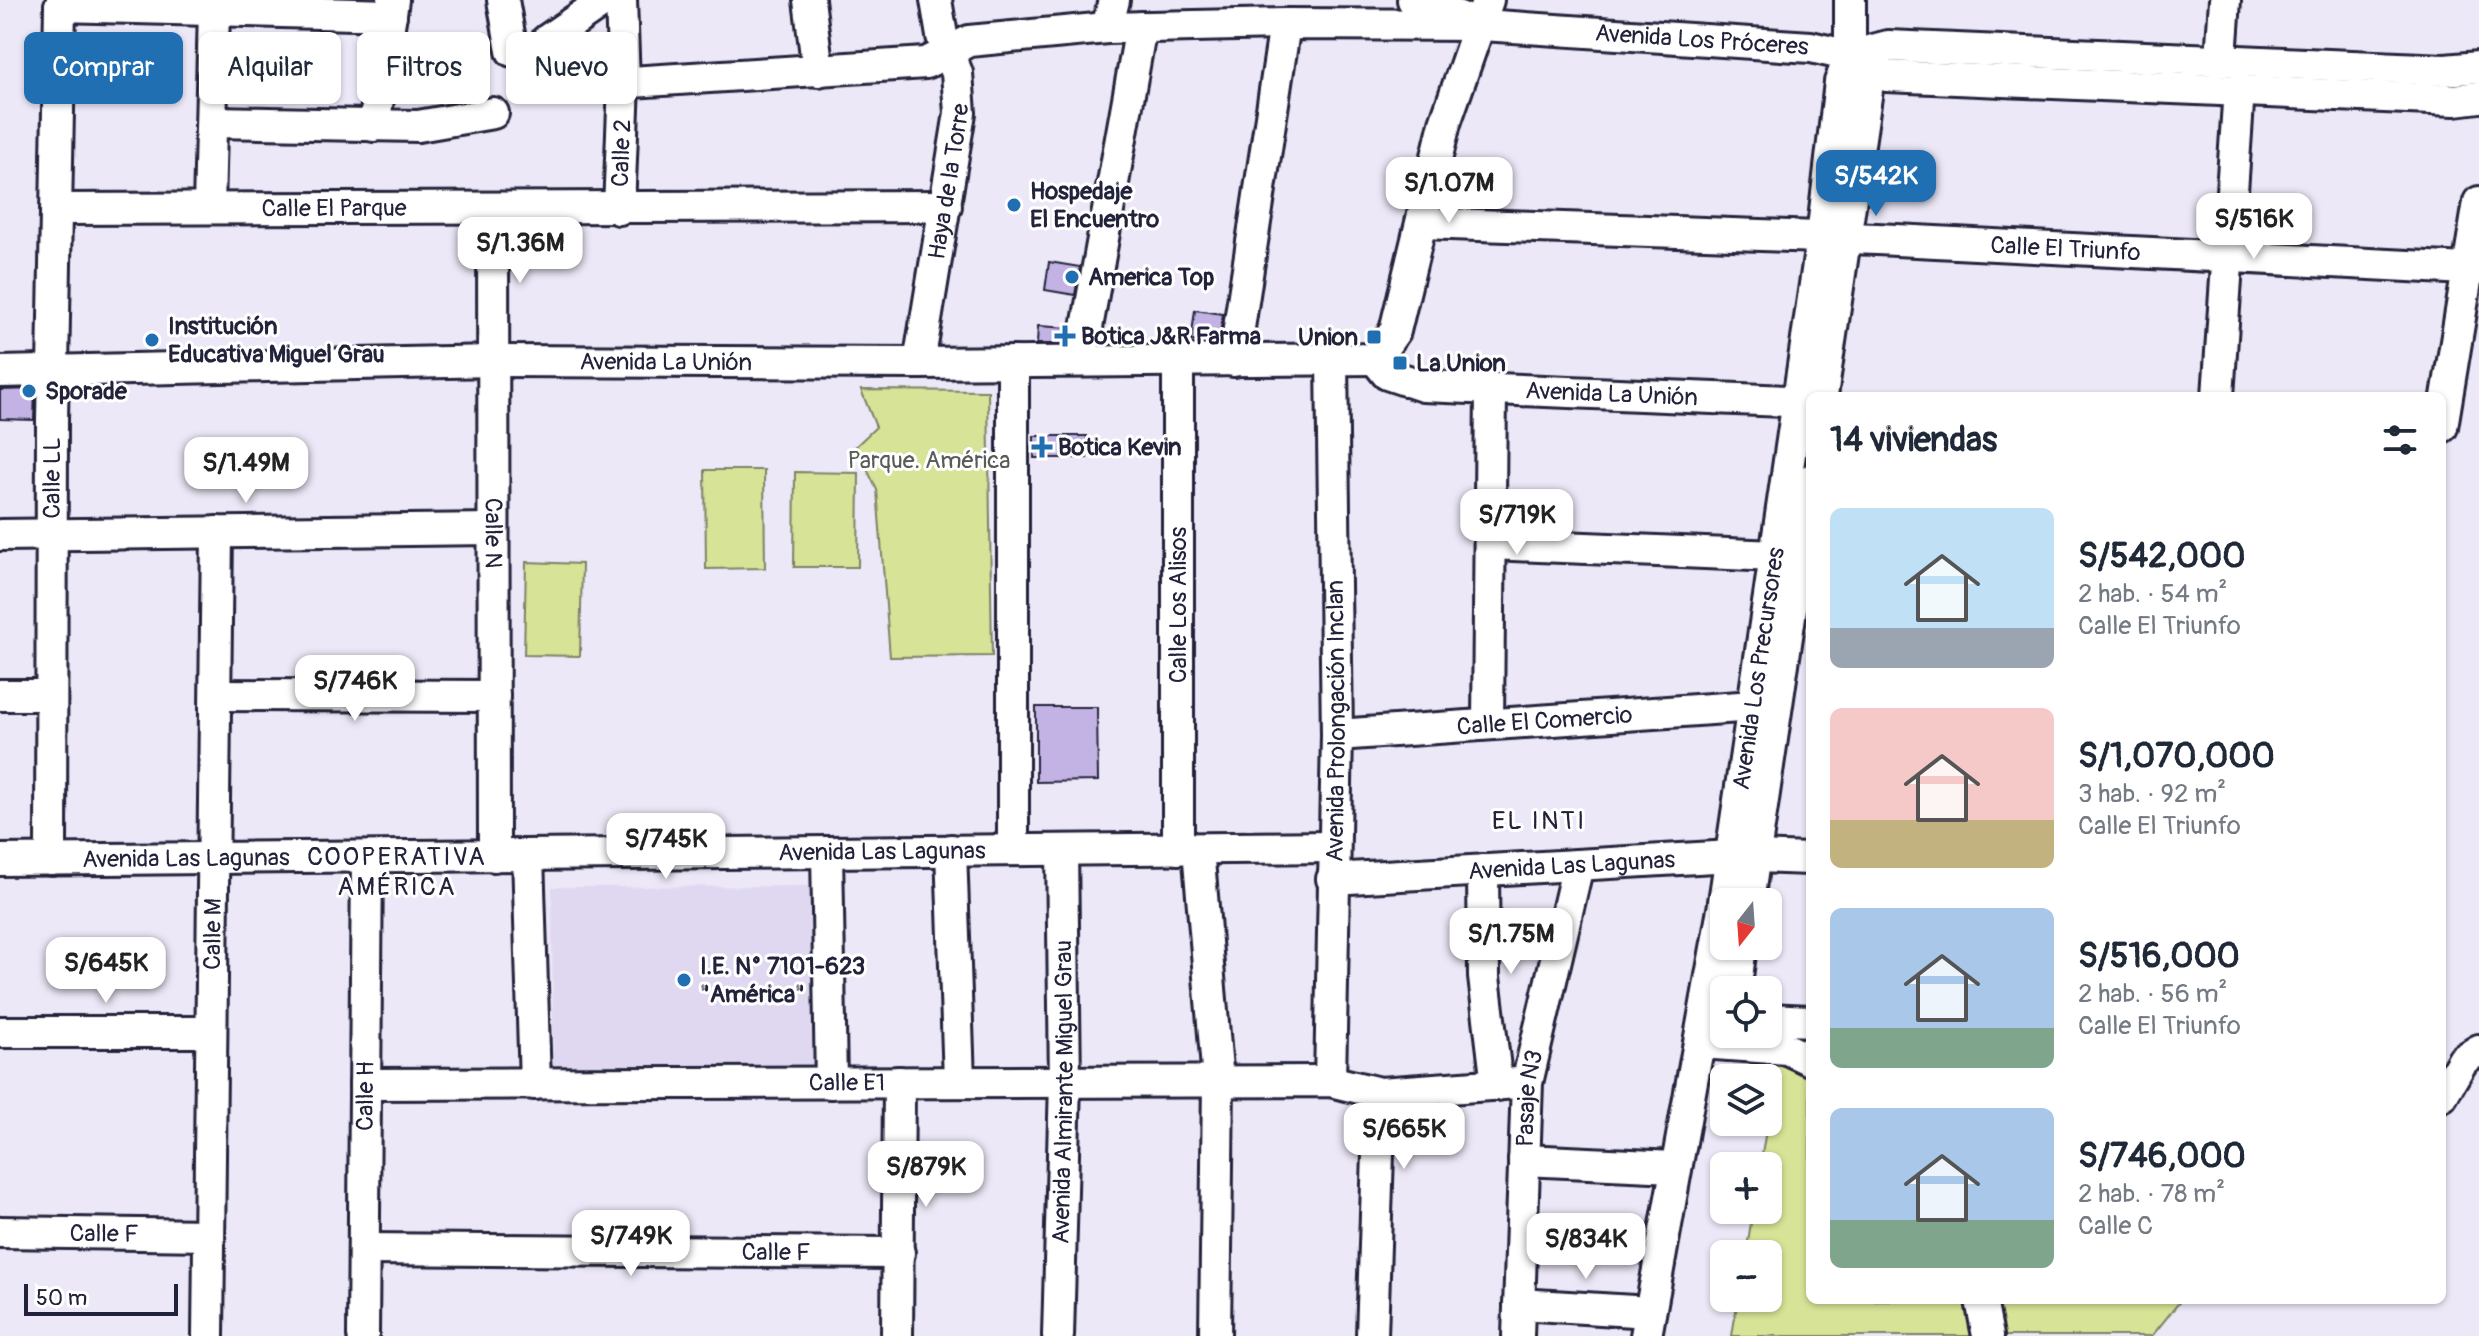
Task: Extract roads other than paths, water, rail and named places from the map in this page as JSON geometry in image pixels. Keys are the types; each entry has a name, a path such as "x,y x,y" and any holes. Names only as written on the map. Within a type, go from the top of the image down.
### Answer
{"street":[{"path":"503,0 509,32"},
{"path":"559,32 605,0"},
{"name":"Calle 2","path":"621,0 622,32"},
{"path":"809,0 818,71"},
{"name":"Haya de la Torre","path":"919,363 960,113 957,73 948,51 936,0"},
{"path":"1375,359 1395,331 1445,123 1485,13 1413,0"},
{"name":"Avenida Los Precursores","path":"1811,392 1834,238 1868,83 1850,56 1850,0"},
{"path":"2221,58 2225,0"},
{"path":"62,3 214,9 392,7 374,126"},
{"name":"Calle LL","path":"51,860 52,535 62,3"},
{"path":"209,208 214,9"},
{"name":"Avenida Los Próceres","path":"637,82 926,63 969,41 1111,14 1141,27 1285,24 1485,13 1778,43 1850,56 1886,76 2455,100 2479,97"},
{"path":"1234,361 1285,24"},
{"path":"1081,361 1141,27"},
{"name":"Avenida Los Próceres","path":"1850,56 1888,46 2445,70 2479,67"},
{"path":"2218,392 2239,89"},
{"name":"Calle 2","path":"619,209 623,104"},
{"path":"213,122 418,126 493,113"},
{"path":"2446,402 2479,202"},
{"name":"Calle El Parque","path":"58,209 946,206"},
{"name":"Calle N","path":"493,209 494,856"},
{"name":"Calle El Triunfo","path":"1422,223 1834,238 2467,269"},
{"name":"Avenida La Unión","path":"0,372 493,361 919,363 1375,359 1387,374 1404,382 1806,400"},
{"name":"Calle Los Alisos","path":"1178,360 1188,849 1218,1081 1215,1336"},
{"name":"Avenida Prolongación Inclan","path":"1330,1081 1332,847 1337,735 1332,360"},
{"path":"1013,362 1013,850"},
{"path":"1488,724 1491,388"},
{"name":"Avenida Los Precursores","path":"1746,888 1743,857 1754,706 1776,556 1806,418"},
{"name":"Avenida Los Precursores","path":"1730,888 1743,857 1806,503"},
{"path":"0,535 493,529"},
{"name":"Calle M","path":"208,1336 217,532"},
{"path":"1490,544 1776,556"},
{"path":"0,695 51,695"},
{"path":"216,695 494,696"},
{"name":"Calle El Comercio","path":"1337,735 1754,706"},
{"name":"Avenida Las Lagunas","path":"0,860 1332,847"},
{"path":"951,850 959,1081"},
{"name":"Avenida Almirante Miguel Grau","path":"1058,1336 1065,1082 1062,850"},
{"path":"827,852 831,1083"},
{"path":"528,855 535,1084"},
{"name":"Calle H","path":"363,1336 367,857"},
{"name":"Avenida Las Lagunas","path":"1332,879 1743,857 1806,859"},
{"name":"Pasaje N3","path":"1518,1336 1527,1083 1578,865"},
{"path":"1483,870 1484,977 1497,1085"},
{"path":"1782,1020 1806,1021"},
{"name":"Avenida Los Precursores","path":"1648,1324 1674,1167 1710,1029"},
{"path":"0,1032 211,1032"},
{"path":"1782,1047 1806,1058"},
{"path":"2446,1089 2463,1060 2479,1050"},
{"name":"Calle E1","path":"365,1084 1330,1081 1380,1093 1527,1083"},
{"path":"897,1336 899,1082"},
{"path":"1372,1336 1380,1093"},
{"path":"1524,1160 1674,1167"},
{"name":"Calle F","path":"0,1232 209,1235"},
{"name":"Calle F","path":"364,1249 899,1253"},
{"path":"1519,1304 1648,1324"},
{"path":"1982,1304 1988,1336"}],"place":[{"name":"Hospedaje El Encuentro","path":"1014,205"},
{"name":"America Top","path":"1072,277"},
{"name":"Botica J&R Farma","path":"1065,336"},
{"name":"Union","path":"1374,337"},
{"name":"Institución Educativa Miguel Grau","path":"152,340"},
{"name":"La Union","path":"1400,363"},
{"name":"Sporade","path":"29,391"},
{"name":"Botica Kevin","path":"1042,447"},
{"name":"I.E. N° 7101-623 \"América\"","path":"684,980"}],"district":[{"name":"EL INTI","path":"1539,820"},
{"name":"COOPERATIVA AMÉRICA","path":"397,871"}],"park label":[{"name":"Parque. América","path":"929,460"}]}
